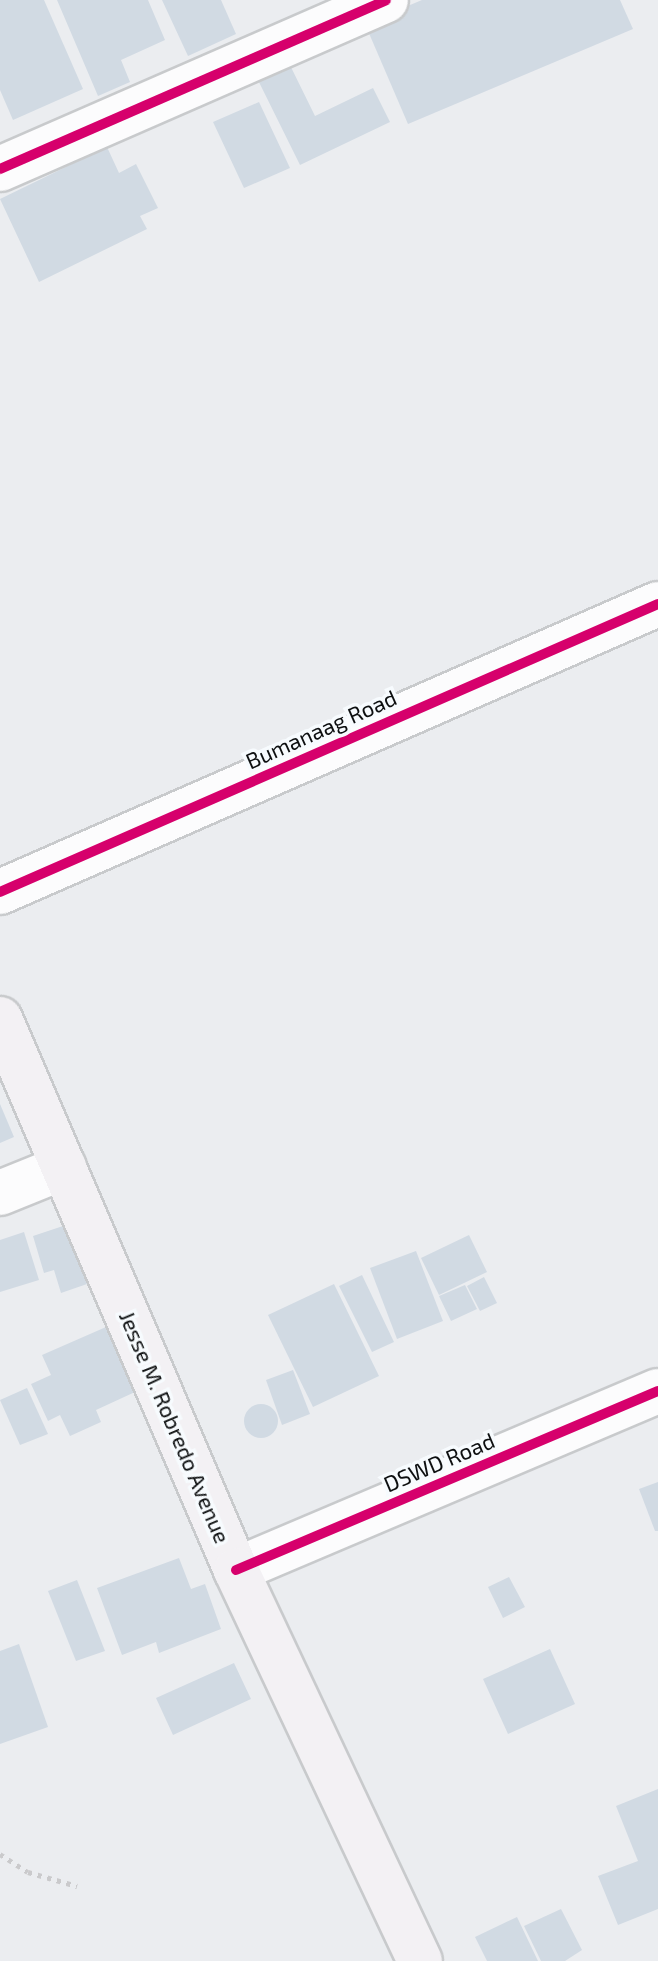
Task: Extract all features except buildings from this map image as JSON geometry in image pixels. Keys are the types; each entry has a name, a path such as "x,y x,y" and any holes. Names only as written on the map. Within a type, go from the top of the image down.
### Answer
{"main road":[{"name":"Jesse M. Robredo Avenue","path":"0,1019 236,1570 420,1961"}],"street":[{"path":"0,169 386,0"},
{"name":"Bumanaag Road","path":"0,892 658,604"},
{"path":"0,1193 64,1167"},
{"name":"DSWD Road","path":"236,1570 658,1391"}],"path":[{"path":"0,1854 28,1872 77,1886"}],"cycle path":[{"path":"0,169 386,0"},
{"path":"0,892 658,604"},
{"path":"236,1570 658,1391"}]}
